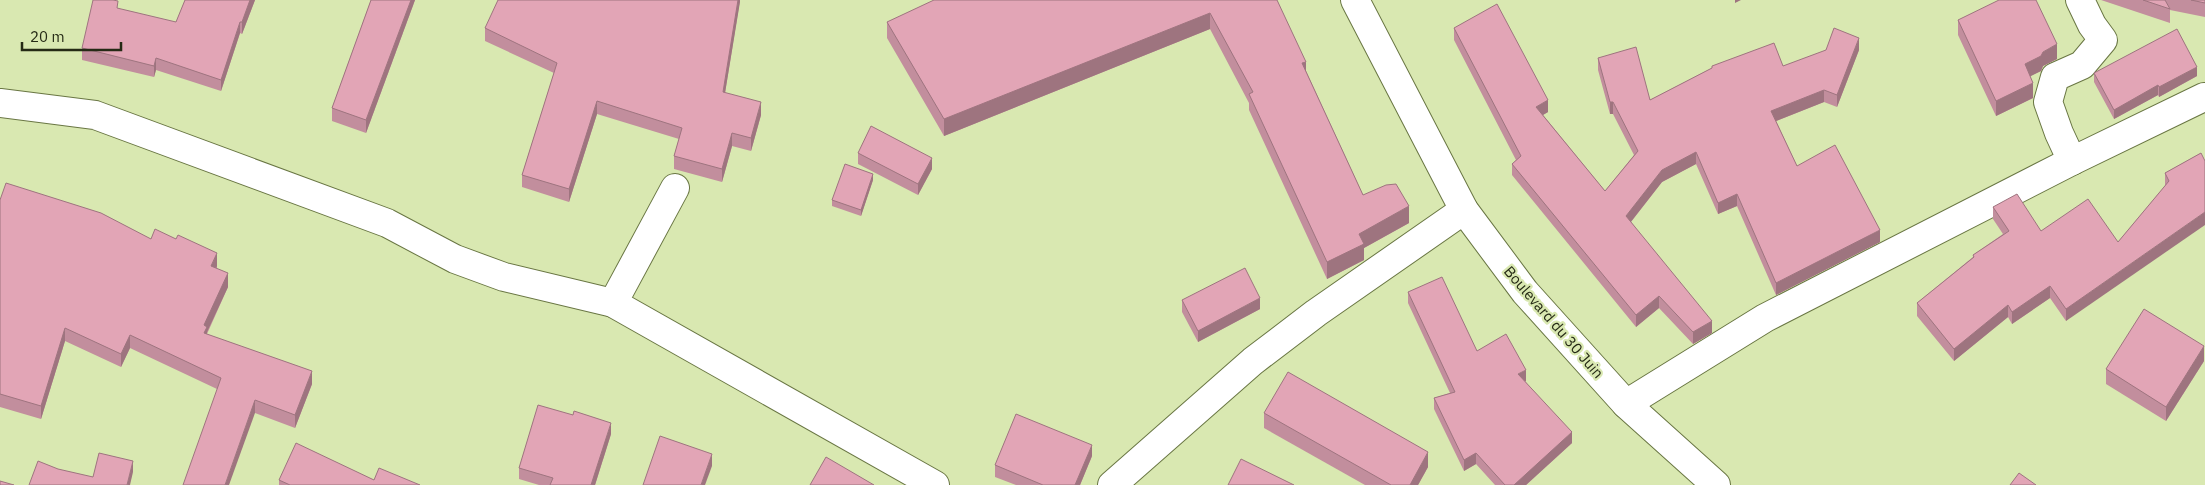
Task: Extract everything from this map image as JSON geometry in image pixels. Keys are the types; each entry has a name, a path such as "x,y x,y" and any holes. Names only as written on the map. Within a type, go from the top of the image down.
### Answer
{"street":[{"name":"Boulevard du 30 Juin","path":"1355,0 1464,210 1525,292 1626,404 1716,485"},
{"path":"2072,161 2059,134 2048,102 2055,77 2082,65 2103,40 2092,24 2080,0"},
{"path":"1626,404 1764,318 2072,161 2204,97"},
{"path":"0,103 95,115 387,223 456,259 480,268 504,276 613,303 935,485"},
{"path":"613,303 674,188"},
{"path":"1112,485 1253,361 1316,313 1464,210"}],"building":[{"path":"93,0 118,1 117,8 176,22 185,0 250,0 242,22 240,22 221,80 156,58 154,66 82,48"},
{"path":"371,0 411,0 366,120 332,108"},
{"path":"498,0 738,0 723,92 761,102 751,138 732,133 722,169 674,156 682,128 597,101 569,189 522,175 557,63 485,28"},
{"path":"934,0 1277,0 1306,62 1302,63 1363,195 1386,185 1396,184 1409,206 1359,234 1364,244 1327,262 1249,94 1253,92 1210,13 944,119 887,22"},
{"path":"1999,0 2036,0 2057,44 2043,52 2041,56 2025,64 2033,83 1996,101 1958,20"},
{"path":"2143,0 2165,0 2170,9"},
{"path":"2191,0 2205,0 2205,3"},
{"path":"1497,4 1548,100 1536,107 1605,191 1638,151 1613,102 1610,102 1598,58 1636,47 1650,100 1712,68 1712,66 1774,43 1783,66 1826,50 1834,28 1859,38 1837,95 1824,90 1771,111 1797,166 1835,145 1880,230 1776,283 1737,194 1718,203 1696,152 1662,170 1626,216 1712,321 1693,332 1659,296 1636,315 1512,164 1521,156 1454,28"},
{"path":"2177,29 2197,67 2159,87 2158,85 2114,110 2094,73"},
{"path":"871,126 932,158 918,184 858,153"},
{"path":"2201,153 2205,161 2205,212 2066,309 2050,286 2012,312 2008,305 1954,349 1917,303 1974,257 1973,255 2009,231 1993,207 2017,194 2041,231 2088,199 2118,242 2169,181 2165,173"},
{"path":"845,164 873,174 861,210 832,200"},
{"path":"6,183 101,213 151,239 155,229 176,239 178,235 217,253 211,266 228,273 204,325 207,327 204,333 312,371 295,415 255,400 225,485 183,485 221,378 130,335 121,354 65,328 41,406 0,394 0,200"},
{"path":"1245,268 1260,298 1198,331 1182,300"},
{"path":"1442,277 1477,351 1506,334 1526,370 1518,374 1572,432 1514,485 1505,485 1476,453 1464,460 1434,398 1455,392 1408,292"},
{"path":"2144,309 2204,346 2166,407 2106,369"},
{"path":"1288,372 1428,452 1410,485 1391,485 1264,413"},
{"path":"538,405 573,415 574,411 611,423 591,485 550,485 553,478 519,468"},
{"path":"1016,414 1092,445 1075,485 1043,485 995,465"},
{"path":"660,436 712,454 701,485 643,485"},
{"path":"296,443 374,480 379,468 420,485 290,485 279,480"},
{"path":"99,453 133,461 127,485 29,485 38,461 58,469 93,477"},
{"path":"826,457 874,485 810,485"},
{"path":"1241,459 1294,485 1228,485"},
{"path":"2019,473 2036,485 2010,485"},
{"path":"0,481 14,485 0,485"}]}
